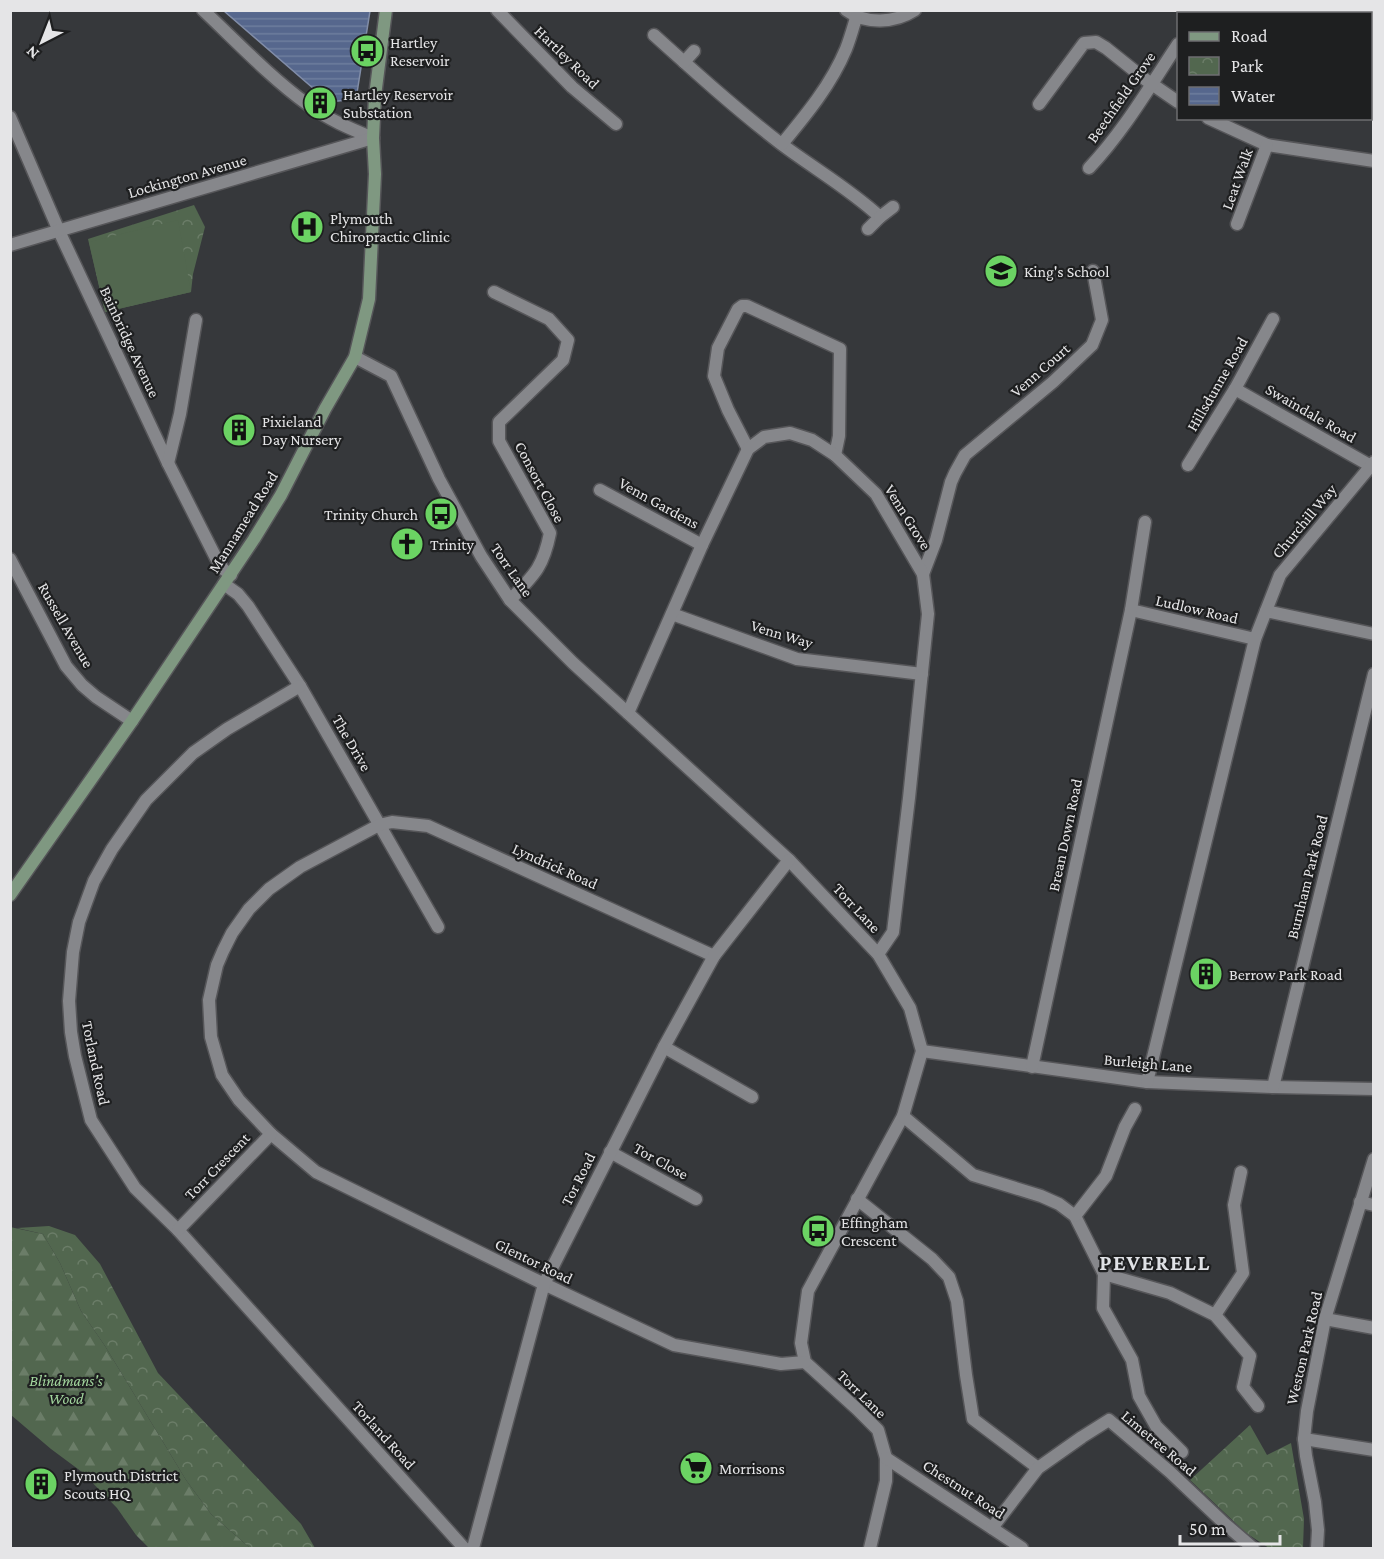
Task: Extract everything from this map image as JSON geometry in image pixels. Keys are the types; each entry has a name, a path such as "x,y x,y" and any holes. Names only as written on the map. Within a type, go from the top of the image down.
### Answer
{"main road":[{"name":"Mannamead Road","path":"10,895 132,721 254,539 281,495 325,409 355,357 369,299 375,174 373,138 375,96 386,10"}],"street":[{"path":"203,10 308,105 338,123 373,138"},
{"name":"Hartley Road","path":"497,10 572,87 616,124"},
{"path":"782,144 816,101 835,71 846,48 851,14 870,21 887,20 904,17 915,10"},
{"path":"654,35 732,105 782,144 861,199 880,217"},
{"path":"1039,105 1084,43 1096,42 1177,101"},
{"name":"Beechfield Grove","path":"1089,168 1106,150 1177,47"},
{"path":"684,62 694,51"},
{"name":"Bainbridge Avenue","path":"10,117 59,231 168,463 227,579"},
{"path":"1212,120 1267,145 1374,161"},
{"name":"Lockington Avenue","path":"10,245 373,138"},
{"name":"Leat Walk","path":"1237,224 1267,145"},
{"path":"868,230 893,207"},
{"name":"Venn Court","path":"923,574 936,540 955,473 965,455 1053,382 1092,345 1102,320 1093,271"},
{"name":"Consort Close","path":"494,292 549,319 568,340 563,360 499,422 499,441 550,533 546,554 536,573 510,600"},
{"path":"628,713 702,545 748,449 714,376 718,348 738,309 742,306 747,306 840,349 839,436 835,455"},
{"name":"Hillsdunne Road","path":"1188,465 1235,389 1273,319"},
{"path":"168,463 180,414 196,320"},
{"name":"Torr Lane","path":"355,357 391,376 438,479 481,556 510,600 573,663 789,860 878,954 910,1008 922,1051"},
{"name":"Swaindale Road","path":"1235,389 1372,464"},
{"name":"Venn Grove","path":"748,449 764,437 790,433 812,440 835,455 876,494 923,574 928,614 892,932 878,954"},
{"name":"Churchill Way","path":"1256,639 1280,575 1372,464"},
{"name":"Venn Gardens","path":"600,490 702,545"},
{"name":"Brean Down Road","path":"1032,1067 1131,610 1145,522"},
{"name":"Russell Avenue","path":"10,558 66,666 96,698 132,721"},
{"name":"The Drive","path":"227,579 248,606 300,686 438,927"},
{"name":"Ludlow Road","path":"1131,610 1256,639"},
{"path":"1266,611 1374,634"},
{"name":"Venn Way","path":"672,614 797,658 922,674"},
{"path":"1147,1082 1256,639"},
{"name":"Burnham Park Road","path":"1273,1087 1374,674"},
{"name":"Torland Road","path":"300,686 227,729 193,753 146,800 112,849 94,881 79,922 72,962 69,1001 70,1032 92,1120 135,1188 178,1230 464,1548"},
{"name":"Lyndrick Road","path":"379,825 392,822 428,826 714,956"},
{"name":"Torr Crescent","path":"178,1230 271,1134 239,1100 222,1075 211,1037 209,1000 217,965 232,933 249,909 269,889 295,870 379,825"},
{"name":"Tor Road","path":"473,1548 544,1284 664,1047 714,956 789,860"},
{"path":"664,1047 752,1097"},
{"path":"805,1362 801,1343 808,1291 903,1116 922,1051"},
{"name":"Burleigh Lane","path":"922,1051 1147,1082 1374,1089"},
{"path":"1075,1215 1106,1176 1125,1127 1135,1109"},
{"path":"903,1116 973,1175 1050,1200 1075,1215 1104,1274 1103,1308 1132,1360 1139,1396 1156,1426 1182,1452"},
{"name":"Glentor Road","path":"271,1134 316,1172 674,1345 781,1364 805,1362"},
{"name":"Tor Close","path":"610,1152 696,1199"},
{"name":"Weston Park Road","path":"1317,1548 1315,1502 1304,1439 1307,1410 1325,1319 1374,1159"},
{"path":"1215,1315 1243,1273 1234,1205 1241,1172"},
{"path":"858,1198 932,1259 949,1277 957,1301 973,1419 1038,1468"},
{"path":"1360,1202 1374,1205"},
{"path":"1104,1274 1170,1293 1215,1315 1250,1356 1243,1387 1258,1406"},
{"path":"1325,1319 1374,1328"},
{"name":"Torr Lane","path":"805,1362 878,1430 886,1458 886,1481 870,1548"},
{"name":"Limetree Road","path":"992,1528 1038,1468 1109,1420 1253,1548"},
{"path":"1304,1439 1374,1450"},
{"name":"Chestnut Road","path":"886,1458 1022,1548"}],"green space":[{"path":"194,205 205,227 193,274 191,292 105,312 88,239"},
{"path":"178,220 191,292 105,312 89,242"},
{"path":"49,1226 75,1235 100,1264 158,1373 301,1524 315,1548 250,1548 211,1514 186,1480 105,1346 81,1311 60,1263 43,1234 17,1228"},
{"name":"Blindmans's Wood","path":"10,1227 43,1234 60,1263 81,1311 105,1346 186,1480 211,1514 250,1548 149,1548 136,1535 117,1508 82,1472 11,1415"},
{"path":"1250,1425 1267,1455 1291,1443 1304,1519 1303,1548 1269,1548 1246,1533 1190,1480"}],"water":[{"path":"224,11 370,11 356,99 329,102"}],"place":[{"name":"Hartley Reservoir","path":"367,51"},
{"name":"Hartley Reservoir Substation","path":"320,103"},
{"name":"Plymouth Chiropractic Clinic","path":"307,227"},
{"name":"King's School","path":"1001,271"},
{"name":"Pixieland Day Nursery","path":"239,430"},
{"name":"Trinity Church","path":"441,514"},
{"name":"Trinity","path":"407,544"},
{"name":"Berrow Park Road","path":"1206,974"},
{"name":"Effingham Crescent","path":"818,1231"},
{"name":"Morrisons","path":"696,1468"},
{"name":"Plymouth District Scouts HQ","path":"41,1484"}],"district":[{"name":"PEVERELL","path":"1155,1262"}]}
